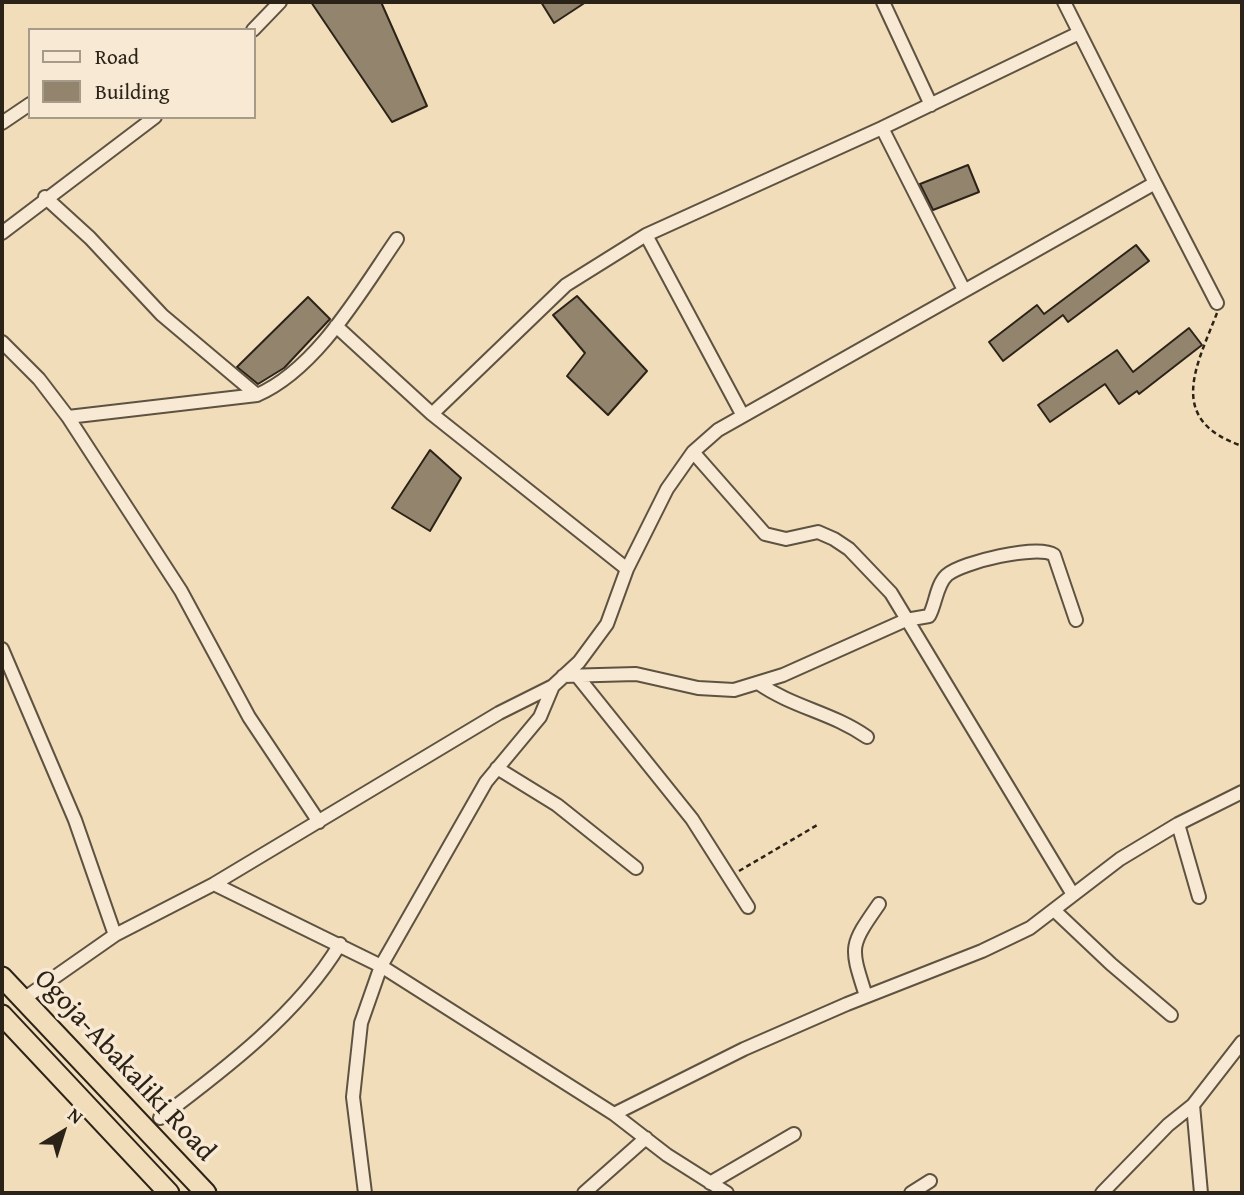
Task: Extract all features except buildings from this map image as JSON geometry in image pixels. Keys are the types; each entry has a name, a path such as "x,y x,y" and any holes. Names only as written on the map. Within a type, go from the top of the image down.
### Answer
{"highway":[{"name":"Ogoja-Abakaliki Road","path":"2,976 206,1193"},
{"name":"Ogoja-Abakaliki Road","path":"2,1015 165,1192"}],"street":[{"path":"255,28 280,2"},
{"path":"883,2 931,104"},
{"path":"1064,2 1217,303"},
{"path":"432,414 566,285 646,235 882,128 1079,33"},
{"path":"2,123 28,105"},
{"path":"2,233 152,119"},
{"path":"882,128 964,290"},
{"path":"22,1000 115,935 214,884 499,713 553,686 579,662 607,624 627,569 667,489 694,452 718,430 1155,183"},
{"path":"46,197 90,237 162,315 257,395"},
{"path":"646,235 743,416"},
{"path":"68,417 257,395 274,388 336,326 397,239"},
{"path":"336,326 432,414 627,569"},
{"path":"2,342 39,379 68,417 181,591 249,717 320,822"},
{"path":"694,452 765,534 786,539 818,532 834,539 849,549 891,593 1072,893"},
{"path":"563,676 636,674 713,690 734,690 783,675 906,620 929,616 947,576 962,568 1015,553 1047,551 1054,555 1076,620"},
{"path":"2,649 75,820 115,935"},
{"path":"578,677 692,819 748,907"},
{"path":"758,682 785,700 828,713 867,737"},
{"path":"365,1193 353,1097 361,1023 381,966 485,782 540,717 553,686"},
{"path":"497,768 557,805 636,867"},
{"path":"614,1114 744,1049 866,996 982,951 1055,911 1072,893 1178,824 1242,792"},
{"path":"1178,824 1199,897"},
{"path":"214,884 381,966 614,1114 727,1193"},
{"path":"866,996 853,956 855,939 879,904"},
{"path":"1055,911 1171,1015"},
{"path":"160,1118 239,1058 321,973 340,944"},
{"path":"1102,1193 1168,1125 1193,1105 1242,1042"},
{"path":"1193,1105 1201,1193"},
{"path":"710,1182 794,1134"},
{"path":"584,1193 646,1138"},
{"path":"165,1192 182,1169"},
{"path":"911,1193 930,1181"}],"path":[{"path":"1217,303 1219,310 1192,375 1191,392 1199,413 1213,432 1242,446"},
{"path":"730,875 819,824"}]}
